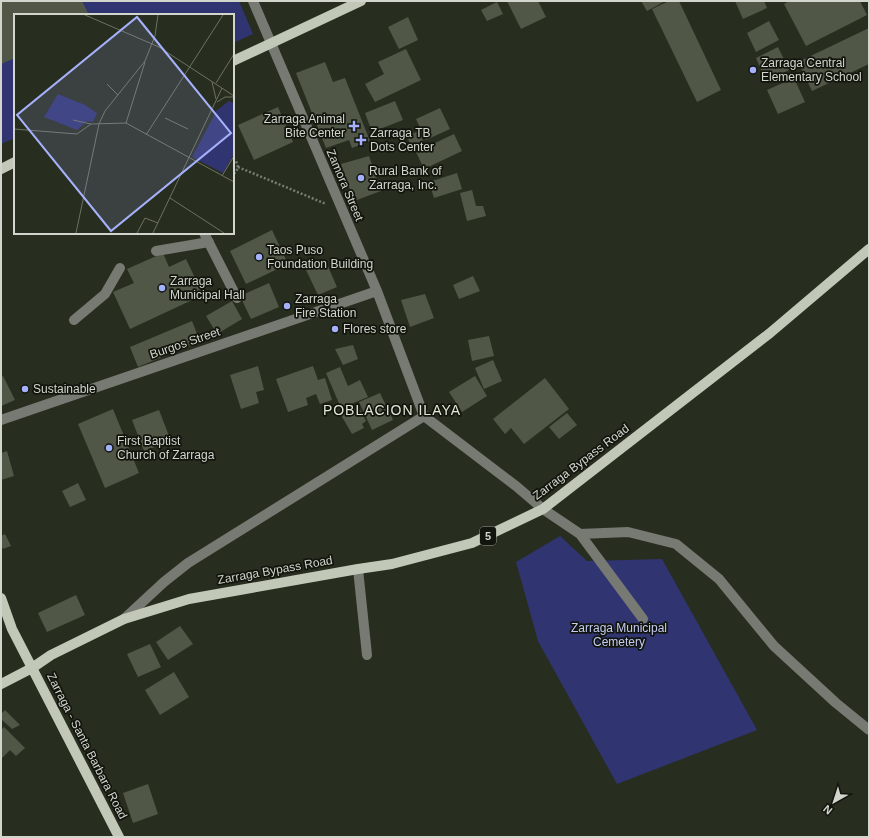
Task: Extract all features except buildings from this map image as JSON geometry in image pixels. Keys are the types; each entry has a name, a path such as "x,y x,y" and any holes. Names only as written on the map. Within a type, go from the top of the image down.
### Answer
{"main road":[{"path":"234,61 361,1"},
{"path":"1,169 14,162"},
{"name":"Zarraga Bypass Road","path":"32,668 51,655 124,619 189,599 392,564 472,543 543,509 770,333 869,249"},
{"name":"Zarraga - Santa Barbara Road","path":"1,598 12,629 119,837"},
{"name":"5","path":"1,684 32,668"}],"street":[{"name":"Zamora Street","path":"253,1 377,291 424,416"},
{"path":"156,251 206,238 237,298"},
{"path":"74,320 105,294 120,268"},
{"name":"Burgos Street","path":"1,420 377,291"},
{"path":"124,619 164,582 188,563 424,416 516,486 543,509 580,534 643,619"},
{"path":"580,534 628,532 676,544 719,579 774,646 836,704 869,730"},
{"path":"358,569 367,655"}],"path":[{"path":"234,160 238,167 343,211"},
{"path":"234,173 238,167"}],"green space":[{"path":"1,1 239,1 253,34 234,43 234,14 14,14 14,138 1,144"},
{"name":"Zarraga Municipal Cemetery","path":"560,536 587,561 662,559 757,730 617,784 538,641 516,562"}],"place":[{"name":"Zarraga Central Elementary School","path":"753,70"},
{"name":"Zarraga Animal Bite Center","path":"354,126"},
{"name":"Zarraga TB Dots Center","path":"361,140"},
{"name":"Rural Bank of Zarraga, Inc.","path":"361,178"},
{"name":"Taos Puso Foundation Building","path":"259,257"},
{"name":"Zarraga Municipal Hall","path":"162,288"},
{"name":"Zarraga Fire Station","path":"287,306"},
{"name":"Flores store","path":"335,329"},
{"name":"Sustainable","path":"25,389"},
{"name":"First Baptist Church of Zarraga","path":"109,448"}],"district":[{"name":"POBLACION ILAYA","path":"392,410"}]}
